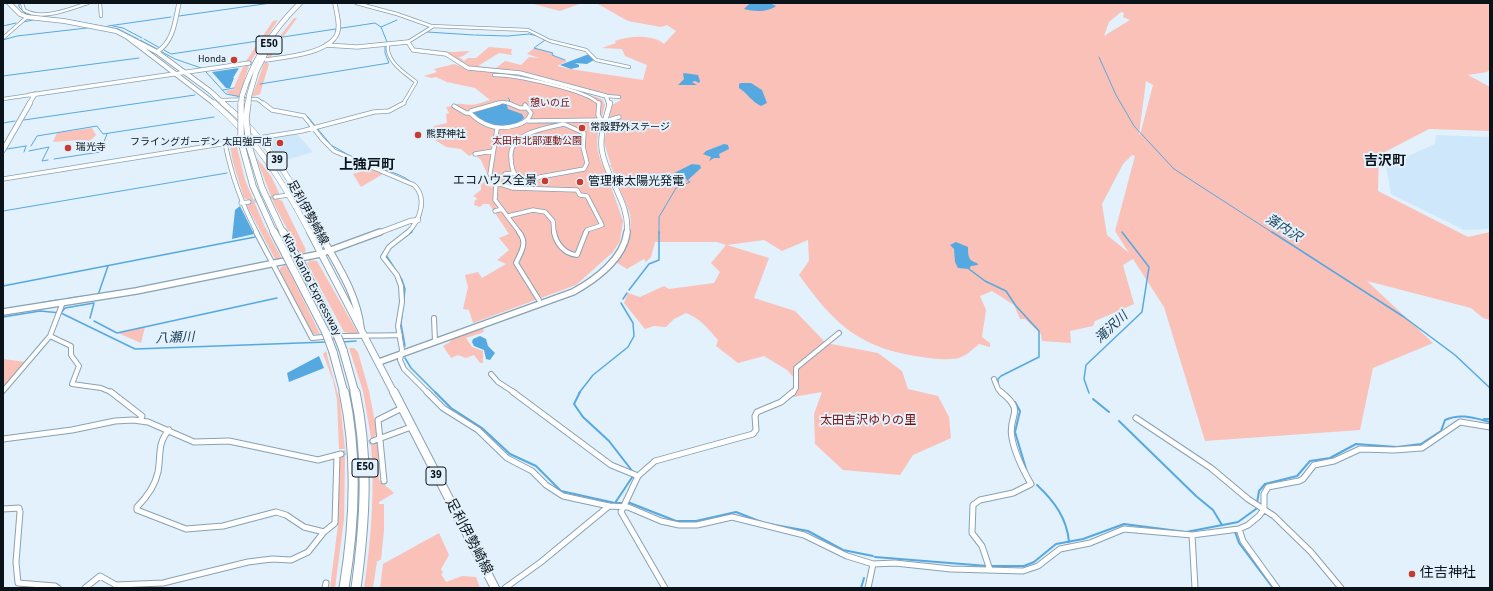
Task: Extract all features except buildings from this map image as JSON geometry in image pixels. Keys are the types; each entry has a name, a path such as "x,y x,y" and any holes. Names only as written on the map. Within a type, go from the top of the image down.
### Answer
{"highway":[{"path":"281,23 296,3"},
{"name":"Kita-Kanto Expressway","path":"300,3 265,43 249,74 242,96 240,120 241,142 247,168 260,204 326,333 345,393 353,454 352,522 344,588"},
{"name":"Kita-Kanto Expressway","path":"305,3 286,22 266,51 256,72 249,96 246,118 249,146 256,172 268,202 302,265 344,350 357,401 365,464 364,518 356,588"}],"main road":[{"path":"9,3 19,5 20,14 27,17"},
{"name":"足利伊勢崎線","path":"27,17 60,20 110,29 157,52 221,100 258,138 278,163 297,192 357,302 364,337"},
{"name":"足利伊勢崎線","path":"126,36 214,102 251,139 288,195 364,337 379,362 495,588"},
{"path":"147,52 157,52"},
{"path":"157,52 153,54 158,60"}],"street":[{"path":"19,5 27,12 41,15 88,3"},
{"path":"100,3 101,16"},
{"path":"157,52 164,48 169,42 179,3"},
{"path":"266,60 303,54 332,41 338,32 335,3"},
{"path":"356,3 397,14 433,27 527,30 550,41 586,50 596,60 629,67"},
{"path":"3,38 27,17"},
{"path":"326,45 357,47 408,42 433,27"},
{"path":"408,42 414,50 446,54 468,68 520,73 606,96 619,97"},
{"path":"3,179 258,138 314,128 374,112 389,111 404,102 416,82 394,64 387,49 388,44"},
{"path":"3,99 249,63"},
{"path":"454,106 463,112 470,113 483,124 496,129 509,129 528,121 547,122 602,120 598,115 598,103 589,98 506,74 494,75"},
{"path":"3,150 35,94"},
{"path":"379,362 578,290 595,277 620,251 626,240 627,217 602,152 600,141 610,102 606,96"},
{"path":"221,100 230,98 259,100 272,110 304,116 328,146 335,151 369,167 407,181 415,186 420,197 418,220 409,232 383,253 384,260 397,276 401,286 402,302 398,320 402,350 400,360 404,369 443,408 478,430 507,458 532,471 558,494 609,506 632,508 660,521 679,525 697,525 732,517 765,527 804,535 848,556 873,564 895,563 951,569 1023,571 1038,566 1060,549 1090,543 1124,529 1192,535 1239,529 1253,521 1262,508 1264,494 1268,487 1299,481 1314,465 1334,461 1355,449 1394,450 1422,448 1436,440 1460,422 1490,427"},
{"path":"470,113 471,111 503,102 510,103 518,109 526,106 532,115 528,121"},
{"path":"609,120 619,117"},
{"path":"564,124 584,133 583,147 588,163 584,169 534,180 527,182 520,180 514,173 510,160 510,154 516,141 521,137 564,124"},
{"path":"496,129 490,174 496,183 508,187 562,191 577,190 580,195 587,196 602,225 587,230 577,255 569,254 557,241 554,234 553,220 546,213 531,210 508,216"},
{"path":"225,143 230,174 241,203 312,338 343,335 364,337 400,335"},
{"path":"475,154 493,151"},
{"path":"505,174 514,173"},
{"path":"534,180 535,188"},
{"path":"496,183 494,197 521,231 525,240 516,263 517,266 539,300"},
{"path":"275,197 288,195"},
{"path":"241,203 249,202"},
{"path":"495,211 502,209"},
{"path":"3,312 136,291 320,254 329,252 410,221 418,220"},
{"path":"3,391 50,336 63,302"},
{"path":"434,318 435,341"},
{"path":"665,588 621,512 622,506 638,476 655,461 753,434 756,430 755,416 757,412 783,402 794,392 797,385 796,368 839,333"},
{"path":"50,336 71,346 71,355 78,366 72,384 100,388 121,397 142,416 140,421"},
{"path":"491,374 498,382 526,400 611,465 638,476"},
{"path":"990,570 982,546 972,533 973,505 980,500 1013,493 1031,484 1020,466 1011,433 1015,410 1014,404 998,390 994,379"},
{"path":"384,481 379,419 402,408"},
{"path":"1136,418 1211,468 1255,504 1280,521 1301,542 1341,588"},
{"path":"3,439 72,430 115,421 140,421 169,430 194,442 206,443 229,441 318,460 338,454 335,523 324,532 308,552 296,558 287,560 272,559 248,562 150,586 116,585 100,576 85,588"},
{"path":"372,441 411,426"},
{"path":"169,430 158,449 159,469 152,490 137,507 137,510 186,529 223,526 262,515 282,513 304,527 324,532"},
{"path":"505,588 541,562 609,506"},
{"path":"3,509 19,508 21,513 17,542 16,576 18,583 55,586 58,588"},
{"path":"1239,529 1243,541 1277,588"},
{"path":"1192,535 1195,588"},
{"path":"868,588 873,564"}],"shaded area":[{"path":"296,133 313,152 283,161 265,138"},
{"path":"1436,135 1490,137 1490,227 1487,229 1464,230 1391,194 1386,166 1435,144"}],"green space":[{"path":"530,3 582,3 560,11"},
{"path":"596,3 1490,3 1490,69 1487,72 1468,75 1490,87 1490,131 1429,129 1379,155 1378,191 1468,237 1490,232 1490,320 1483,318 1471,308 1367,281 1433,343 1373,368 1360,430 1205,441 1164,307 1133,259 1123,265 1134,304 1095,321 1093,326 1070,331 1071,343 1042,341 1041,334 1025,319 1020,319 1014,305 992,291 980,296 986,310 982,337 990,343 990,347 979,344 962,357 939,359 900,353 881,347 865,340 837,321 812,293 799,275 809,261 808,240 782,251 764,240 727,245 769,258 754,298 795,311 826,343 878,353 902,371 908,389 938,396 949,417 951,438 913,455 900,475 843,470 815,444 814,414 822,392 793,397 794,378 787,370 764,356 738,363 716,346 718,340 704,324 691,315 686,313 674,319 666,327 654,326 645,329 624,303 628,293 640,297 664,286 669,289 714,283 720,272 711,263 726,245 717,242 655,242 651,257 646,262 644,259 627,269 614,261 626,245 630,234 631,221 630,214 611,166 604,167 623,221 620,241 613,252 576,285 473,323 469,310 463,309 468,287 465,275 478,272 482,278 506,264 497,260 509,250 499,238 509,234 489,204 483,204 480,207 474,205 475,200 478,199 473,196 481,190 481,185 485,181 489,181 488,186 493,187 481,160 474,154 469,156 461,149 446,147 429,136 434,126 447,123 446,114 449,113 446,107 460,104 470,105 490,100 475,88 447,82 436,77 431,78 424,76 437,72 434,69 454,64 465,68 509,73 575,90 602,99 605,105 597,143 603,166 611,165 604,142 612,105 621,100 619,98 523,73 468,67 452,56 429,50 452,52 470,51 459,57 464,61 468,58 476,58 489,47 512,49 512,55 499,53 478,66 496,68 505,61 521,65 529,57 539,58 527,54 534,48 552,53 552,55 567,61 557,66 643,80 647,65 625,56 622,49 602,48 616,43 615,41 633,37 647,37 664,44 676,31 667,25 661,27 628,21","holes":["1121,12 1124,13 1123,17 1130,20 1104,36 1109,22","1146,81 1153,85 1140,135","1132,155 1135,156 1115,231 1129,253 1107,235 1102,204 1123,164"]},
{"path":"294,18 297,18 271,57 266,59 277,40"},
{"path":"278,20 251,61 246,61 273,21"},
{"path":"266,62 269,64 260,94 252,97 264,63"},
{"path":"249,65 239,97 225,91 235,89 234,87 243,67"},
{"path":"92,128 96,135 85,146 78,146 80,140 53,142 57,133"},
{"path":"236,143 245,180 264,225 282,259 275,259 247,206 249,200 244,198 233,162 230,146"},
{"path":"256,157 271,176 279,193 276,198 282,201 306,250 303,255 301,255 274,204"},
{"path":"369,169 383,174 361,187 353,174"},
{"path":"308,260 317,261 359,335 344,332 307,263 310,261"},
{"path":"285,265 320,334 313,334 280,271 280,268"},
{"path":"145,327 141,343 118,333 119,333"},
{"path":"483,327 484,332 466,338 472,347 483,351 483,363 480,363 474,355 466,358 458,355 451,358 443,346 452,339"},
{"path":"349,348 354,348 358,352 369,391 377,433 371,438 363,391"},
{"path":"326,351 340,402 345,449 339,449 337,400 333,380 323,354"},
{"path":"3,359 26,362 3,389"},
{"path":"371,445 378,445 379,480 394,493 379,502 379,504 384,504 384,530 381,560 377,561 373,588 364,588 372,516 373,481"},
{"path":"345,455 344,519 335,588 330,588 338,525 340,458"},
{"path":"439,533 449,555 441,569 443,573 441,574 446,582 462,576 476,577 480,588 380,588 383,564"}],"water":[{"path":"750,3 770,3 776,6 761,11 744,9"},
{"path":"589,54 594,60 587,64 575,63 579,65 579,67 571,69 560,65"},
{"path":"239,68 233,78 230,88 226,88 212,72"},
{"path":"684,73 698,75 700,81 699,83 695,81 692,82 697,85 678,85 684,79"},
{"path":"751,83 762,90 767,103 761,106 755,102 739,88 739,84"},
{"path":"500,103 506,103 508,109 522,114 524,118 512,126 505,127 491,125 484,122 473,113"},
{"path":"724,144 728,145 729,149 719,154 720,158 714,158 709,161 711,157 703,154 706,151"},
{"path":"692,164 700,165 701,168 688,180 672,174"},
{"path":"240,206 254,234 232,239 235,210"},
{"path":"956,242 968,247 970,259 978,265 971,266 969,269 958,268 955,262 954,249 950,245"},
{"path":"480,336 486,339 488,346 495,353 490,360 486,359 484,350 474,346 472,342 473,339"},
{"path":"319,356 324,368 289,382 287,373"}],"waterway":[{"path":"19,3 19,7 26,14 36,16"},
{"path":"179,16 271,3"},
{"path":"363,3 378,8"},
{"path":"40,16 80,22"},
{"path":"108,26 171,17"},
{"path":"23,22 33,20"},
{"path":"381,27 397,20"},
{"path":"3,26 16,23"},
{"path":"283,37 375,23 381,27"},
{"path":"89,24 118,29 138,39"},
{"path":"113,26 123,28 142,38"},
{"path":"381,27 387,42"},
{"path":"3,40 17,36 87,28"},
{"path":"427,32 474,35"},
{"path":"475,35 508,36 529,34 538,36"},
{"path":"144,39 160,48"},
{"path":"543,39 545,40 534,48 553,53 552,55 565,60"},
{"path":"140,40 157,49"},
{"path":"164,50 171,54 258,41"},
{"path":"260,84 389,63 385,53 385,45"},
{"path":"162,52 175,59 204,69"},
{"name":"落内沢","path":"1099,57 1116,95 1134,126 1174,169 1273,233"},
{"path":"3,76 139,58"},
{"path":"206,72 226,94 247,98"},
{"path":"223,90 234,88"},
{"path":"24,120 195,95"},
{"path":"256,98 265,103"},
{"path":"508,98 510,100 508,102"},
{"path":"304,115 308,117 331,145 354,158"},
{"path":"31,146 37,136 97,126 103,134 214,117"},
{"path":"3,123 15,121"},
{"path":"54,159 100,152 107,134"},
{"path":"7,149 26,146 24,152"},
{"path":"29,151 49,147 42,161 48,160"},
{"path":"378,168 406,178 417,188 423,201"},
{"path":"3,211 227,173"},
{"path":"629,290 649,264 659,260 659,217 676,188 690,182 687,180"},
{"path":"411,232 420,219 423,206"},
{"path":"393,246 411,232"},
{"name":"滝沢川","path":"1089,393 1084,379 1086,365 1142,312 1149,267 1122,232"},
{"name":"落内沢","path":"1272,232 1404,317 1455,355 1490,388"},
{"path":"3,286 255,237"},
{"path":"386,255 402,280 405,289 401,324 405,346"},
{"path":"98,295 108,266"},
{"path":"969,269 985,281 1006,291 1016,306 1039,331 1039,357 1001,376 998,379 998,384"},
{"path":"623,299 627,293"},
{"path":"70,298 88,296"},
{"path":"94,321 117,333 277,298"},
{"path":"40,303 58,300"},
{"path":"61,313 65,308 94,303 90,318"},
{"path":"579,393 593,375 628,347 634,336 633,323 621,303"},
{"name":"八瀬川","path":"3,317 40,311 61,313"},
{"name":"八瀬川","path":"61,313 135,349 327,342"},
{"name":"八瀬川","path":"342,342 356,341"},
{"path":"405,358 411,368 451,408 482,428 510,454 536,466 561,491 615,503"},
{"path":"580,392 574,404 583,417 609,441 633,472"},
{"name":"滝沢川","path":"1093,399 1109,412"},
{"path":"1015,402 1020,411 1015,432 1027,472"},
{"path":"1069,542 1083,539 1124,524 1186,532 1238,522 1256,509 1259,491 1265,484 1297,476 1310,461 1330,458 1356,444 1397,447 1421,444 1441,431 1445,420 1451,418 1468,417 1490,422"},
{"name":"落内沢","path":"1484,419 1490,419"},
{"name":"滝沢川","path":"1119,421 1196,496 1213,510 1222,525"},
{"path":"615,503 633,476"},
{"path":"1037,485 1059,510 1066,525 1069,542"},
{"path":"615,503 630,503 676,521 696,521 736,512 764,523 808,531 843,550 873,556"},
{"path":"1235,532 1239,543 1273,588"},
{"path":"991,566 1024,566 1034,562 1056,544 1069,542"},
{"path":"875,557 987,566"},
{"path":"861,588 864,578"}],"tunnel":[{"path":"249,63 266,60"},
{"path":"249,202 275,197"},
{"path":"341,454 373,441"}],"place":[{"name":"Honda","path":"234,60"},
{"name":"常設野外ステージ","path":"582,128"},
{"name":"熊野神社","path":"418,135"},
{"name":"フライングガーデン 太田強戸店","path":"280,143"},
{"name":"瑞光寺","path":"68,148"},
{"name":"エコハウス全景","path":"545,181"},
{"name":"管理棟太陽光発電","path":"580,182"},
{"name":"住吉神社","path":"1412,574"}],"district":[{"name":"吉沢町","path":"1385,162"},
{"name":"上強戸町","path":"367,166"}],"park label":[{"name":"憩いの丘","path":"550,104"},
{"name":"太田市北部運動公園","path":"537,142"},
{"name":"太田吉沢ゆりの里","path":"868,421"}]}
